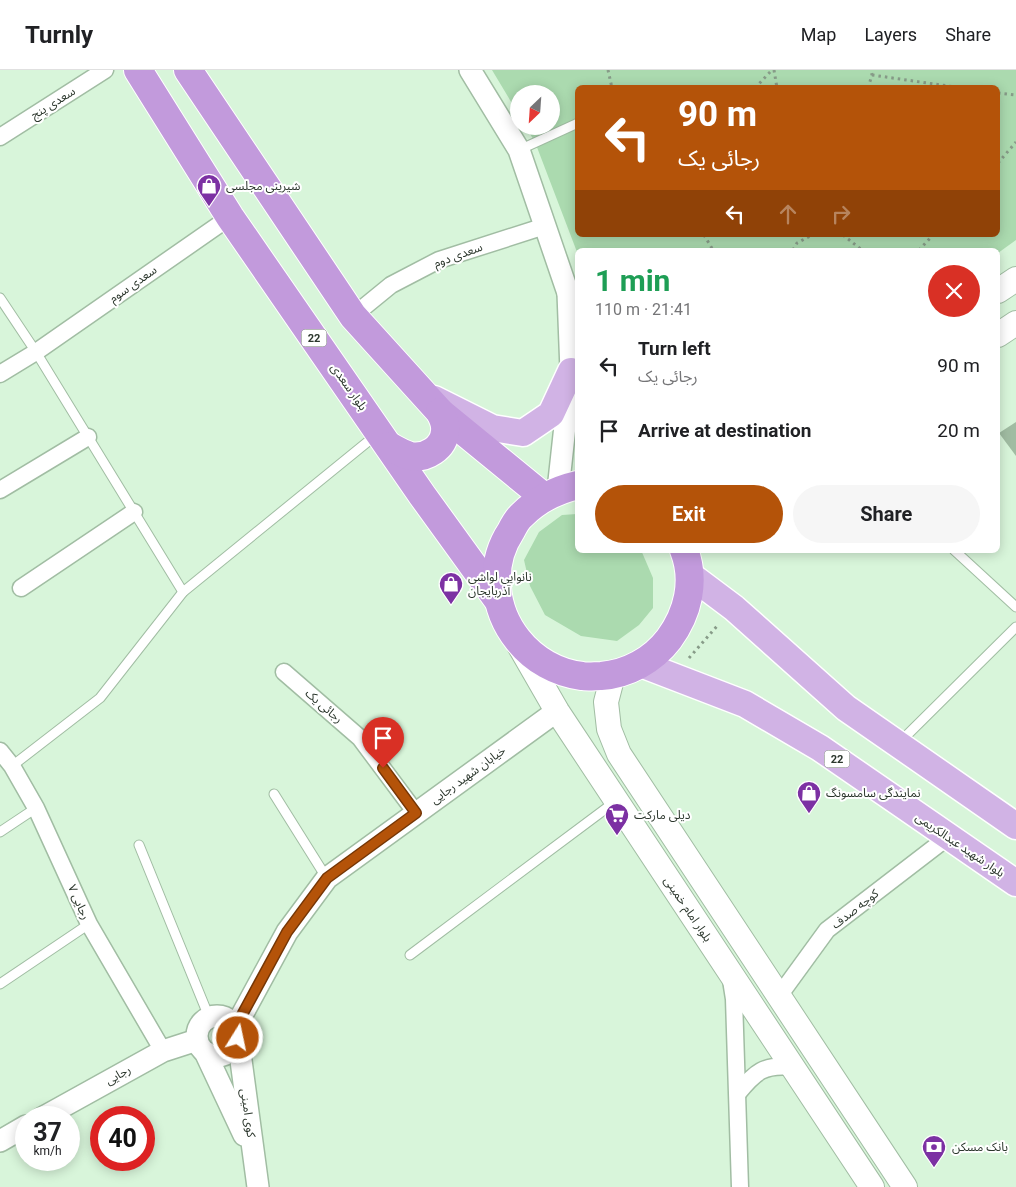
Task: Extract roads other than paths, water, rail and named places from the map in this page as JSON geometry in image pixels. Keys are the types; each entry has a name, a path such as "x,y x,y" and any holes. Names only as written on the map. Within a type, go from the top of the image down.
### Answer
{"highway":[{"name":"بلوار سعدی","path":"138,70 230,216 422,496 498,600"},
{"path":"188,70 353,316 440,412 560,491"},
{"path":"384,439 411,456 421,457 430,454 442,441 445,432 440,412"},
{"name":"22","path":"560,491 520,516 504,541 496,570 498,600 509,629 528,652 553,669 583,676 613,675 641,664 662,648 678,627 688,602 690,559"}],"main road":[{"path":"1000,290 1016,279"},
{"path":"1000,334 1016,323"},
{"path":"421,392 492,428 523,433 551,414 571,371"},
{"name":"22","path":"690,559 734,608 846,708 1016,826"},
{"name":"بلوار امام خمینی","path":"509,629 557,711 872,1187"},
{"name":"بلوار شهید عبدالکریمی","path":"641,664 745,704 820,748 1016,883"},
{"path":"613,675 606,702 609,729 618,754 905,1187"},
{"path":"745,995 773,988"},
{"path":"779,1046 802,1031"}],"street":[{"name":"سعدی پنج","path":"0,137 105,70"},
{"path":"470,70 519,150 575,312"},
{"name":"سعدی سوم","path":"0,374 36,352 230,216"},
{"name":"سعدی دوم","path":"353,316 391,285 439,260 545,226"},
{"path":"560,491 571,371 568,293"},
{"path":"0,490 88,437"},
{"path":"21,588 134,512"},
{"name":"رجائی یک","path":"284,672 360,738 416,813"},
{"name":"خیابان شهید رجایی","path":"236,1032 287,932 327,878 557,711"},
{"name":"رجایی ۷","path":"0,751 12,766 36,808 88,924 163,1051"},
{"name":"کوچه صدف","path":"773,988 827,930 948,837"},
{"path":"730,972 734,999 740,1187"},
{"path":"201,1046 218,1056 231,1051 236,1032 231,1020 217,1015 209,1017 203,1020 197,1033 201,1046 253,1154"},
{"name":"کوی امینی","path":"236,1032 258,1187"},
{"name":"رجایی","path":"64,1106 163,1051 201,1046"},
{"path":"738,1093 752,1076 763,1069 778,1066 792,1067"},
{"path":"0,1141 15,1132"}],"lane":[{"path":"519,150 575,124"},
{"path":"0,298 36,352 183,592"},
{"path":"12,766 100,698 183,592 384,439"},
{"path":"957,553 1016,607"},
{"path":"898,744 1016,627"},
{"path":"274,794 327,878"},
{"path":"410,955 616,801"},
{"path":"0,832 36,808"},
{"path":"139,845 209,1017"},
{"path":"0,984 88,924"}],"place":[{"name":"شیرینی مجلسی","path":"209,207"},
{"name":"نانوایی لواشی آذربایجان","path":"451,605"},
{"name":"نمایندگی سامسونگ","path":"809,814"},
{"name":"دیلی مارکت","path":"617,836"},
{"name":"بانک مسکن","path":"934,1168"}]}
